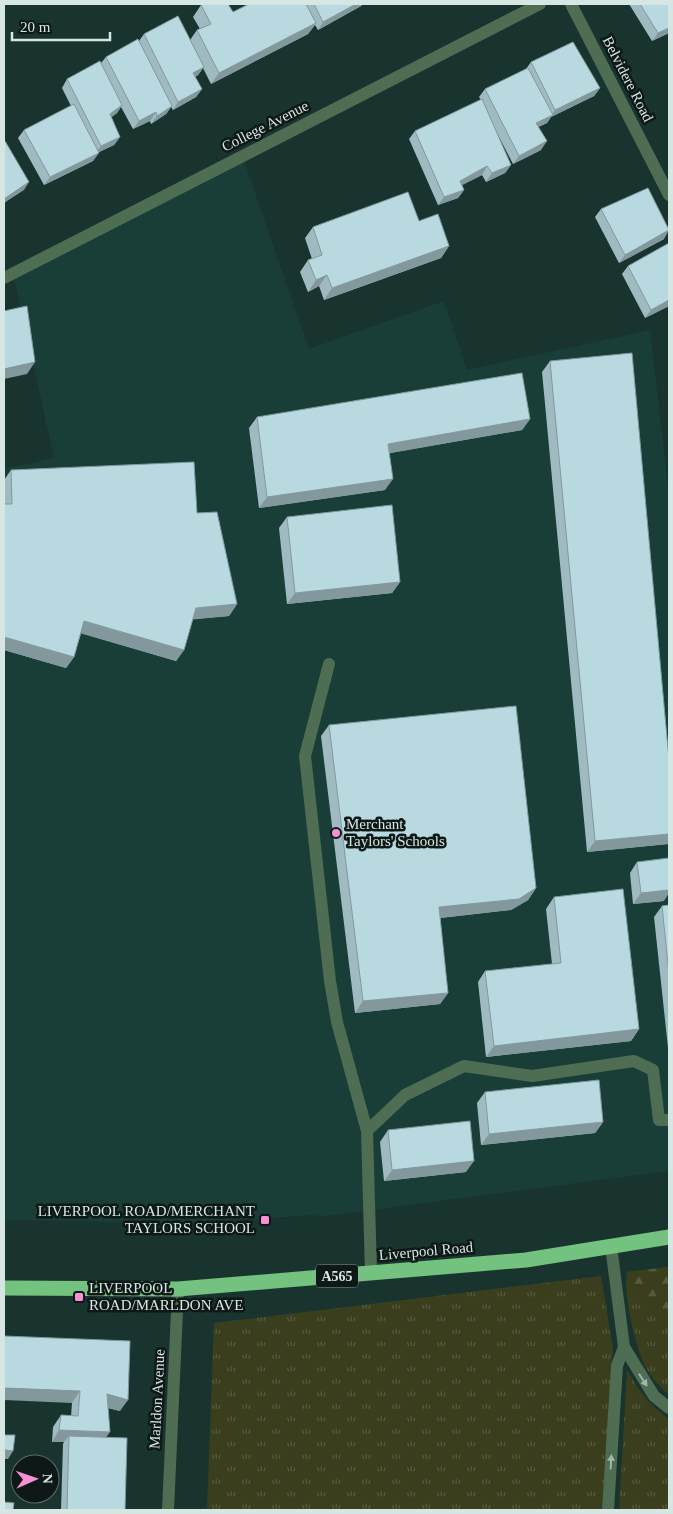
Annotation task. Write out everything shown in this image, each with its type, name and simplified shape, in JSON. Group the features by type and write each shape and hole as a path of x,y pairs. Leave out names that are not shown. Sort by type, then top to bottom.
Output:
{"highway":[{"name":"Liverpool Road","path":"4,1288 178,1290 526,1260 669,1237"}],"street":[{"name":"College Avenue","path":"4,278 540,4"},
{"name":"Belvidere Road","path":"571,4 669,195"},
{"path":"330,664 305,756 330,981 337,1022 367,1131 371,1273"},
{"path":"367,1131 405,1095 464,1066 532,1076 634,1061 653,1070 659,1120 669,1120"},
{"path":"611,1246 624,1347 654,1396 669,1408"},
{"name":"Marldon Avenue","path":"168,1510 178,1290"},
{"path":"608,1510 617,1366 624,1347"}],"shaded area":[{"name":"Merchant Taylors' Schools","path":"242,155 309,349 444,301 467,370 650,330 669,496 669,1171 317,1217 316,1215 182,1223 4,1220 4,469 54,458 12,269"}],"green space":[{"path":"669,1267 669,1395 652,1377 644,1364 631,1319 626,1281 627,1272"},
{"path":"669,1267 669,1309 642,1302 626,1284 627,1272"},
{"path":"601,1276 613,1348 602,1510 207,1510 214,1323"},
{"path":"627,1370 645,1397 669,1419 669,1510 619,1510"}],"building":[{"path":"228,4 233,12 249,4 306,4 316,23 219,73 197,30 211,24 201,5"},
{"path":"314,4 356,4 323,22"},
{"path":"640,4 669,4 669,28 658,33"},
{"path":"178,16 204,67 193,73 202,89 178,102 144,34"},
{"path":"138,39 172,106 157,116 156,112 139,121 106,57"},
{"path":"573,42 600,88 555,110 531,62"},
{"path":"100,61 122,105 110,114 120,137 101,146 67,79"},
{"path":"528,68 553,115 536,123 547,141 519,156 485,89"},
{"path":"482,99 511,165 492,173 487,166 460,181 464,190 444,197 415,131"},
{"path":"74,104 99,153 50,177 24,130"},
{"path":"4,141 29,182 4,199"},
{"path":"648,188 669,230 625,255 601,209"},
{"path":"408,192 419,221 438,214 449,246 332,288 327,275 316,280 308,260 322,255 313,227"},
{"path":"669,243 669,300 651,310 628,266"},
{"path":"27,306 35,362 4,369 4,311"},
{"path":"632,353 669,760 669,834 595,841 550,361"},
{"path":"522,373 530,419 388,444 393,479 267,497 257,417"},
{"path":"194,462 197,513 217,512 237,604 196,608 184,650 84,621 74,657 4,637 4,504 12,504 11,470"},
{"path":"392,505 400,582 295,593 287,517"},
{"path":"516,706 536,888 519,899 439,907 448,993 363,1001 329,725"},
{"path":"669,858 669,890 641,893 637,862"},
{"path":"623,889 639,1029 494,1046 485,971 561,963 554,897"},
{"path":"669,905 669,974 662,906"},
{"path":"599,1080 603,1122 489,1134 485,1092"},
{"path":"470,1121 474,1161 392,1170 388,1130"},
{"path":"4,1336 130,1341 128,1400 107,1394 110,1432 59,1430 61,1415 78,1416 80,1391 4,1388"},
{"path":"4,1435 15,1435 13,1451 5,1450 4,1465"},
{"path":"69,1436 127,1438 125,1510 67,1510"},
{"path":"4,1502 14,1504 13,1510 4,1510"}],"place":[{"name":"Merchant Taylors' Schools","path":"336,833"},
{"name":"LIVERPOOL ROAD/MERCHANT TAYLORS SCHOOL","path":"265,1220"},
{"name":"LIVERPOOL ROAD/MARLDON AVE","path":"79,1297"}]}
